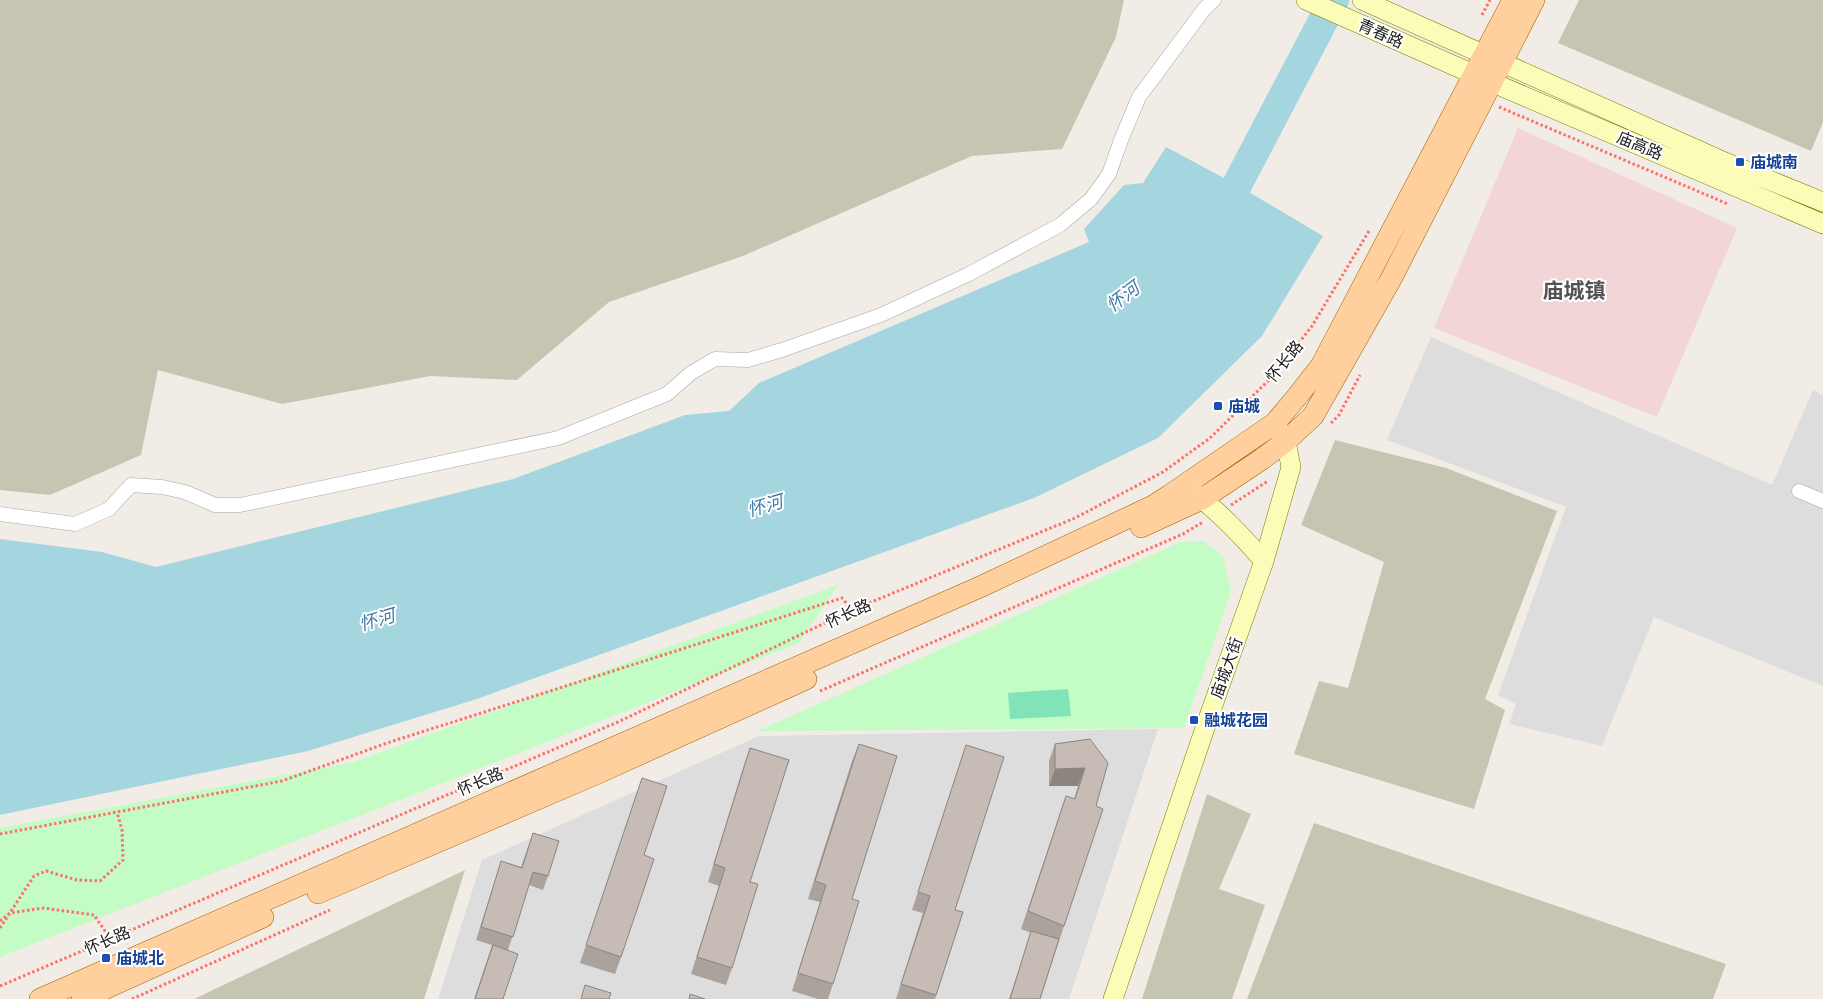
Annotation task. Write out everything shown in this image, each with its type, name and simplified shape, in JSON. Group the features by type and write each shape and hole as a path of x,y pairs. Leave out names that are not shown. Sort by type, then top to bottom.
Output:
{"main road":[{"name":"青春路","path":"1306,0 1474,74"},
{"name":"青春路","path":"1362,0 1466,47"},
{"name":"怀长路","path":"1493,60 1513,0"},
{"name":"怀长路","path":"40,999 980,587 1153,506 1184,486 1275,423 1321,366 1474,74 1493,60 1534,0"},
{"name":"庙高路","path":"1466,47 1720,160 1823,202"},
{"name":"怀长路","path":"82,999 271,913 607,769 1202,499 1262,459 1286,441 1313,416 1391,279 1474,74"},
{"name":"庙高路","path":"1474,74 1823,224"},
{"name":"庙城大街","path":"1113,999 1264,560 1292,467 1286,441 1275,423"},
{"path":"1184,486 1202,499 1242,535 1264,560"}],"street":[{"path":"0,514 75,524 108,509 132,486 162,487 185,492 215,505 240,505 558,438 667,394 691,373 715,359 748,360 881,315 969,274 1060,224 1091,199 1109,174 1139,97 1205,8 1214,0"},
{"path":"1799,492 1823,501"}],"path":[{"path":"1482,16 1490,0"},
{"name":"怀长路","path":"0,986 618,722 852,610 1075,518 1163,472 1210,438 1273,376 1312,326 1374,223"},
{"path":"0,834 282,781 387,743 842,598 852,610"},
{"path":"0,928 34,876 46,872 77,880 100,881 123,860 122,830 117,812"},
{"path":"0,921 10,913 43,908 94,914 110,938"}],"shaded area":[{"path":"0,0 1124,0 1116,37 1062,149 972,156 743,256 609,302 517,380 430,376 282,404 158,370 141,455 50,495 0,490"},
{"path":"1579,0 1823,0 1823,122 1811,151 1558,43"},
{"path":"1518,128 1737,228 1657,417 1434,328"},
{"path":"1431,337 1772,485 1813,390 1823,395 1823,686 1654,617 1602,746 1509,724 1516,704 1498,695 1566,507 1387,440"},
{"path":"1335,440 1446,468 1557,511 1485,699 1505,710 1474,809 1294,754 1319,681 1348,688 1384,562 1301,525"},
{"path":"1158,729 1069,999 438,999 482,860 759,736"},
{"path":"1207,794 1251,814 1219,889 1265,905 1232,999 1142,999"},
{"path":"1314,823 1726,964 1713,999 1247,999"},
{"path":"465,870 424,999 194,999"}],"green space":[{"path":"1204,541 1223,557 1231,592 1184,728 758,731 1181,542"},
{"path":"838,585 799,643 0,957 0,828 354,762"},
{"path":"1068,689 1071,716 1010,719 1008,693"}],"water":[{"path":"1166,147 1237,185 1323,236 1262,336 1158,438 1034,498 477,699 308,751 0,815 0,539 102,552 156,567 513,479 685,415 729,411 759,383 1089,242 1084,229 1124,185 1143,183"}],"building":[{"path":"1090,739 1108,763 1096,806 1103,809 1064,926 1028,911 1066,796 1075,799 1085,768 1055,769 1055,744"},
{"path":"859,744 897,756 852,899 859,901 833,984 798,973 826,885 815,881"},
{"path":"966,745 1004,757 955,910 963,912 936,995 901,984 930,896 918,892"},
{"path":"750,748 789,760 750,882 758,884 732,968 697,957 725,868 714,864"},
{"path":"642,778 667,786 644,855 654,859 621,957 586,945"},
{"path":"533,833 559,841 548,876 533,872 513,937 481,927 501,861 522,868"},
{"path":"1031,931 1059,939 1040,999 1010,999"},
{"path":"493,945 518,954 503,999 475,999"},
{"path":"585,985 611,993 609,999 581,999"},
{"path":"690,994 705,999 689,999"}],"waterway":[{"name":"怀河","path":"1218,221 1334,0"}],"place":[{"name":"庙城南","path":"1740,162"},
{"name":"庙城","path":"1218,406"},
{"name":"融城花园","path":"1194,720"},
{"name":"庙城北","path":"106,958"}],"district":[{"name":"庙城镇","path":"1574,291"}]}
